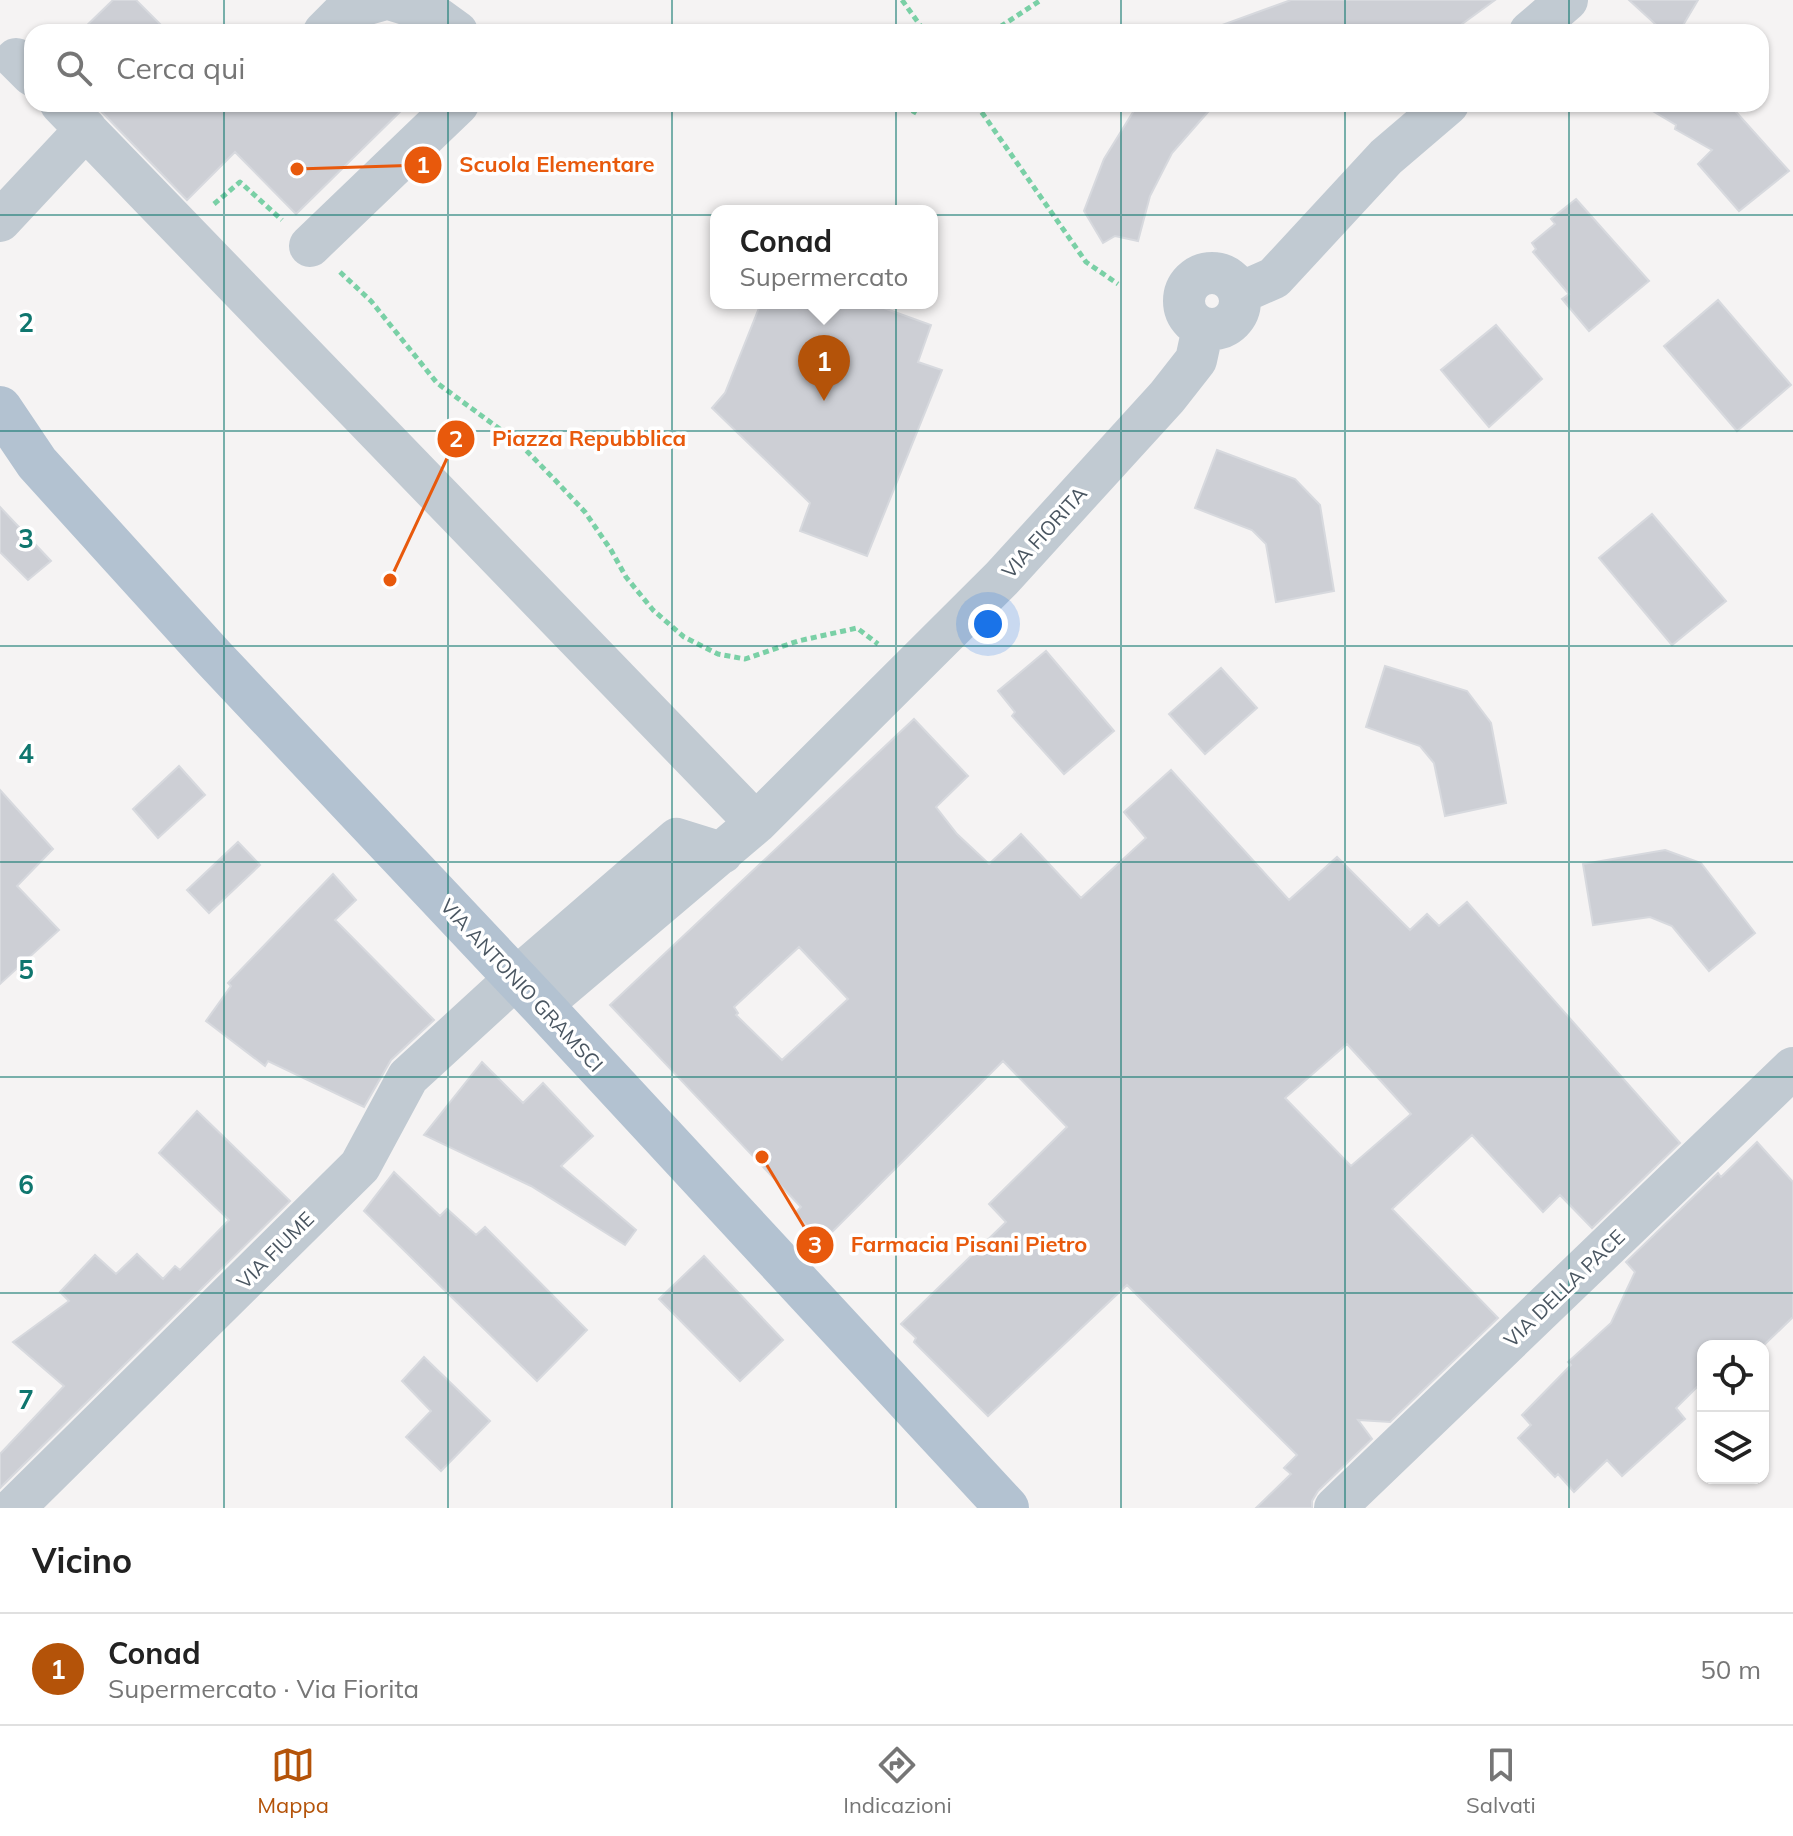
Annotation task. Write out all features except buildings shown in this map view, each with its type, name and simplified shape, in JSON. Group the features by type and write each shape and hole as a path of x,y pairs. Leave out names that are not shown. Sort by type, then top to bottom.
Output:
{"main road":[{"name":"VIA ANTONIO GRAMSCI","path":"0,408 37,463 213,657 528,991 994,1503"},
{"name":"VIA ANTONIO GRAMSCI","path":"0,438 37,463"}],"street":[{"path":"332,24 346,10 382,0"},
{"path":"392,0 428,11 446,24"},
{"path":"1539,24 1567,0"},
{"path":"310,246 450,112"},
{"name":"VIA FIORITA","path":"528,991 722,853 756,823 1002,578 1167,397 1196,360 1203,328 1192,322 1186,313 1185,292 1198,276 1217,273 1234,282 1240,293 1274,278 1386,157 1439,112"},
{"path":"0,221 73,117 756,823"},
{"name":"VIA FIUME","path":"14,1508 360,1166 408,1077 528,991"},
{"name":"VIA DELLA PACE","path":"1335,1508 1793,1068"}],"path":[{"path":"902,0 919,24"},
{"path":"1004,24 1041,0"},
{"path":"982,112 1086,262 1118,284"},
{"path":"189,236 240,182 371,301 437,383 520,444 585,512 626,577 653,610 684,637 718,654 745,659 798,641 857,628 911,669"}],"place":[{"name":"Scuola Elementare","path":"297,169"},
{"name":"Conad","path":"824,401"},
{"name":"Piazza Repubblica","path":"390,580"},
{"name":"Farmacia Pisani Pietro","path":"762,1157"}]}
